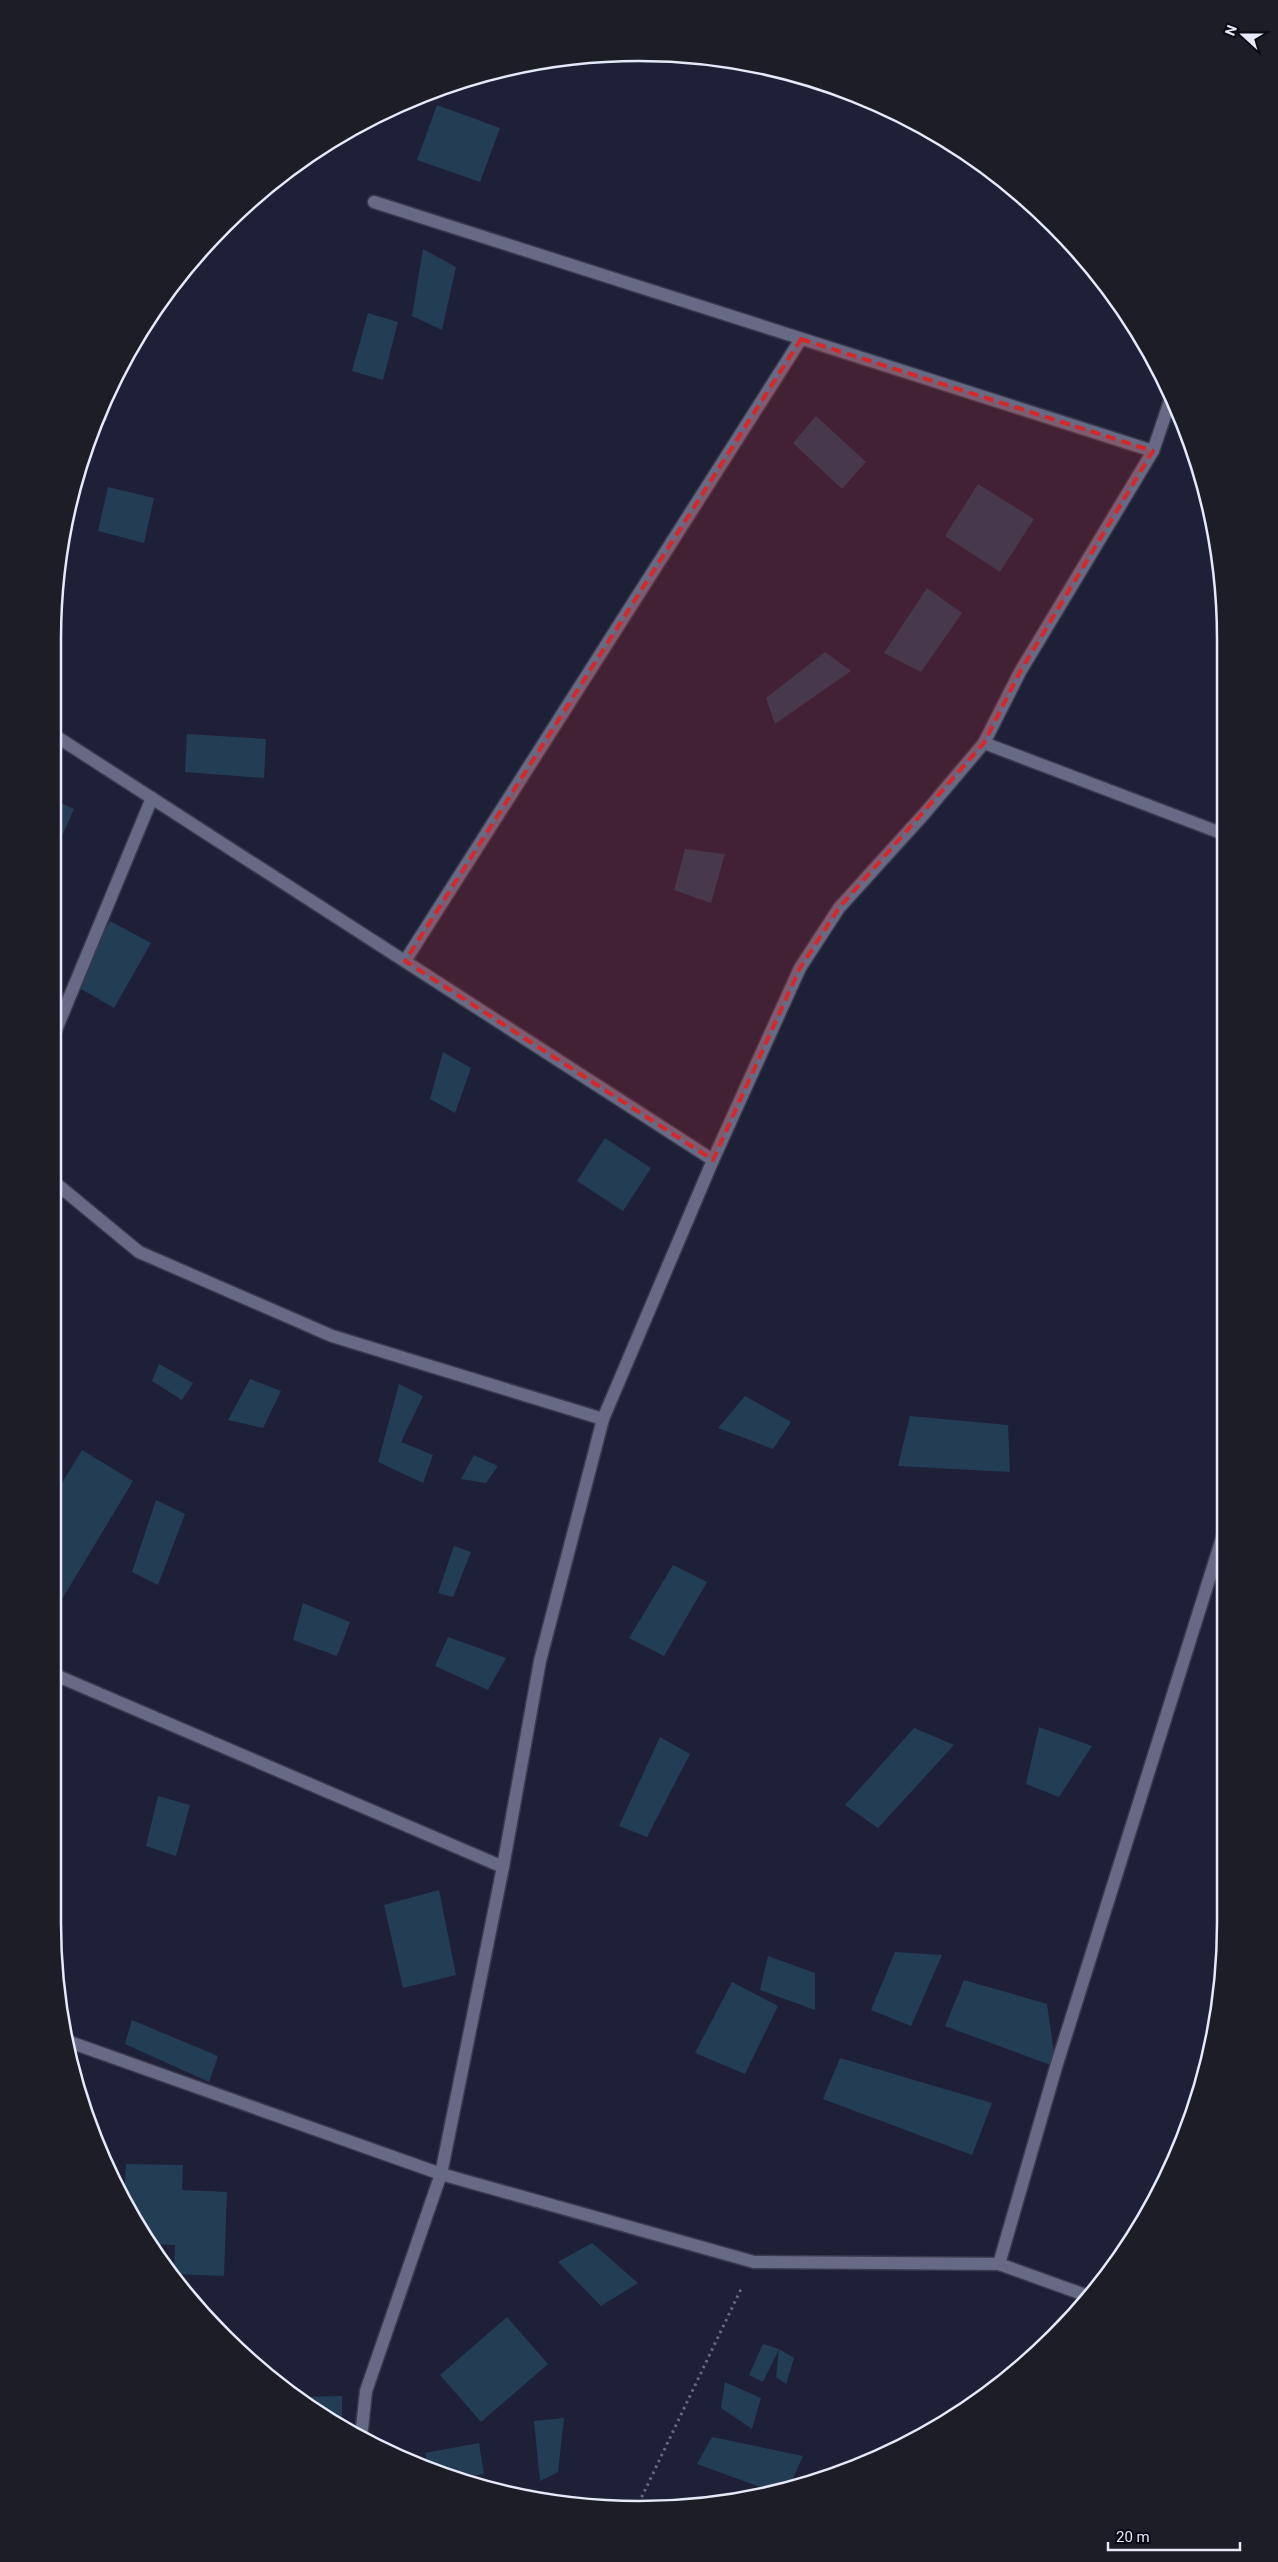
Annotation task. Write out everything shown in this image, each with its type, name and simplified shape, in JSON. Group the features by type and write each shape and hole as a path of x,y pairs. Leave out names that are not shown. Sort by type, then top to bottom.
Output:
{"street":[{"path":"374,202 1153,451"},
{"path":"405,962 801,339"},
{"path":"362,2429 366,2391 441,2174 503,1866 540,1661 603,1419 713,1160 800,968 834,915 984,743 1020,672 1153,451 1168,407"},
{"path":"61,740 713,1160"},
{"path":"984,743 1217,831"},
{"path":"61,1018 152,798"},
{"path":"61,1188 139,1252 332,1336 603,1419"},
{"path":"999,2264 1056,2066 1217,1554"},
{"path":"61,1677 503,1866"},
{"path":"74,2043 441,2174 754,2262 999,2264 1082,2294"}],"path":[{"path":"640,2501 754,2262"}],"highlighted area":[{"path":"801,339 1153,451 1020,672 984,743 839,908 800,968 713,1160 405,961"}],"building":[{"path":"437,105 500,128 480,182 417,160"},
{"path":"423,249 456,267 442,330 412,316"},
{"path":"368,313 398,322 383,380 352,371"},
{"path":"108,411 107,421 104,421"},
{"path":"816,416 866,462 842,489 793,443"},
{"path":"978,484 1034,519 1000,572 945,536"},
{"path":"108,487 154,498 144,543 98,531"},
{"path":"927,588 962,613 921,672 884,653"},
{"path":"825,652 851,671 775,724 766,698"},
{"path":"187,734 266,739 264,778 185,772"},
{"path":"61,803 74,809 61,838"},
{"path":"685,849 725,854 711,903 674,890"},
{"path":"110,921 151,943 114,1008 74,985"},
{"path":"443,1052 471,1068 455,1113 430,1099"},
{"path":"605,1138 651,1168 623,1211 577,1181"},
{"path":"159,1364 193,1383 182,1400 152,1381"},
{"path":"250,1379 281,1391 263,1428 228,1420"},
{"path":"399,1384 423,1396 401,1442 433,1455 423,1483 378,1462"},
{"path":"745,1396 791,1422 773,1449 718,1428"},
{"path":"910,1416 1008,1425 1010,1472 898,1466"},
{"path":"82,1450 133,1481 61,1601 61,1485"},
{"path":"474,1455 498,1466 486,1483 461,1479"},
{"path":"156,1500 185,1514 158,1585 132,1572"},
{"path":"454,1546 471,1552 453,1597 438,1593"},
{"path":"673,1565 707,1582 664,1656 629,1638"},
{"path":"303,1603 350,1622 337,1656 293,1640"},
{"path":"448,1637 506,1658 488,1690 435,1666"},
{"path":"1039,1727 1092,1746 1059,1797 1026,1784"},
{"path":"914,1728 954,1745 878,1828 845,1805"},
{"path":"660,1737 690,1754 647,1837 619,1826"},
{"path":"158,1796 190,1805 176,1856 146,1846"},
{"path":"439,1890 456,1975 403,1988 384,1905"},
{"path":"895,1952 942,1955 911,2026 871,2010"},
{"path":"768,1956 815,1973 815,2010 760,1990"},
{"path":"964,1980 1047,2004 1056,2067 945,2026"},
{"path":"732,1982 778,2006 745,2074 695,2053"},
{"path":"132,2020 218,2056 209,2082 125,2044"},
{"path":"840,2058 992,2103 972,2155 823,2099"},
{"path":"126,2164 183,2165 182,2190 227,2192 224,2276 180,2274 174,2266 175,2245 159,2244 125,2186"},
{"path":"592,2243 638,2283 601,2306 558,2262"},
{"path":"507,2317 548,2364 481,2422 440,2375"},
{"path":"763,2344 779,2349 763,2382 749,2375"},
{"path":"779,2349 794,2358 786,2384 776,2377"},
{"path":"725,2382 761,2398 752,2429 721,2408"},
{"path":"342,2396 342,2418 318,2403 309,2397"},
{"path":"564,2418 558,2472 540,2481 534,2421"},
{"path":"712,2437 803,2456 792,2480 762,2488 697,2464"},
{"path":"479,2443 484,2474 472,2476 453,2470 426,2460 425,2453"}]}
